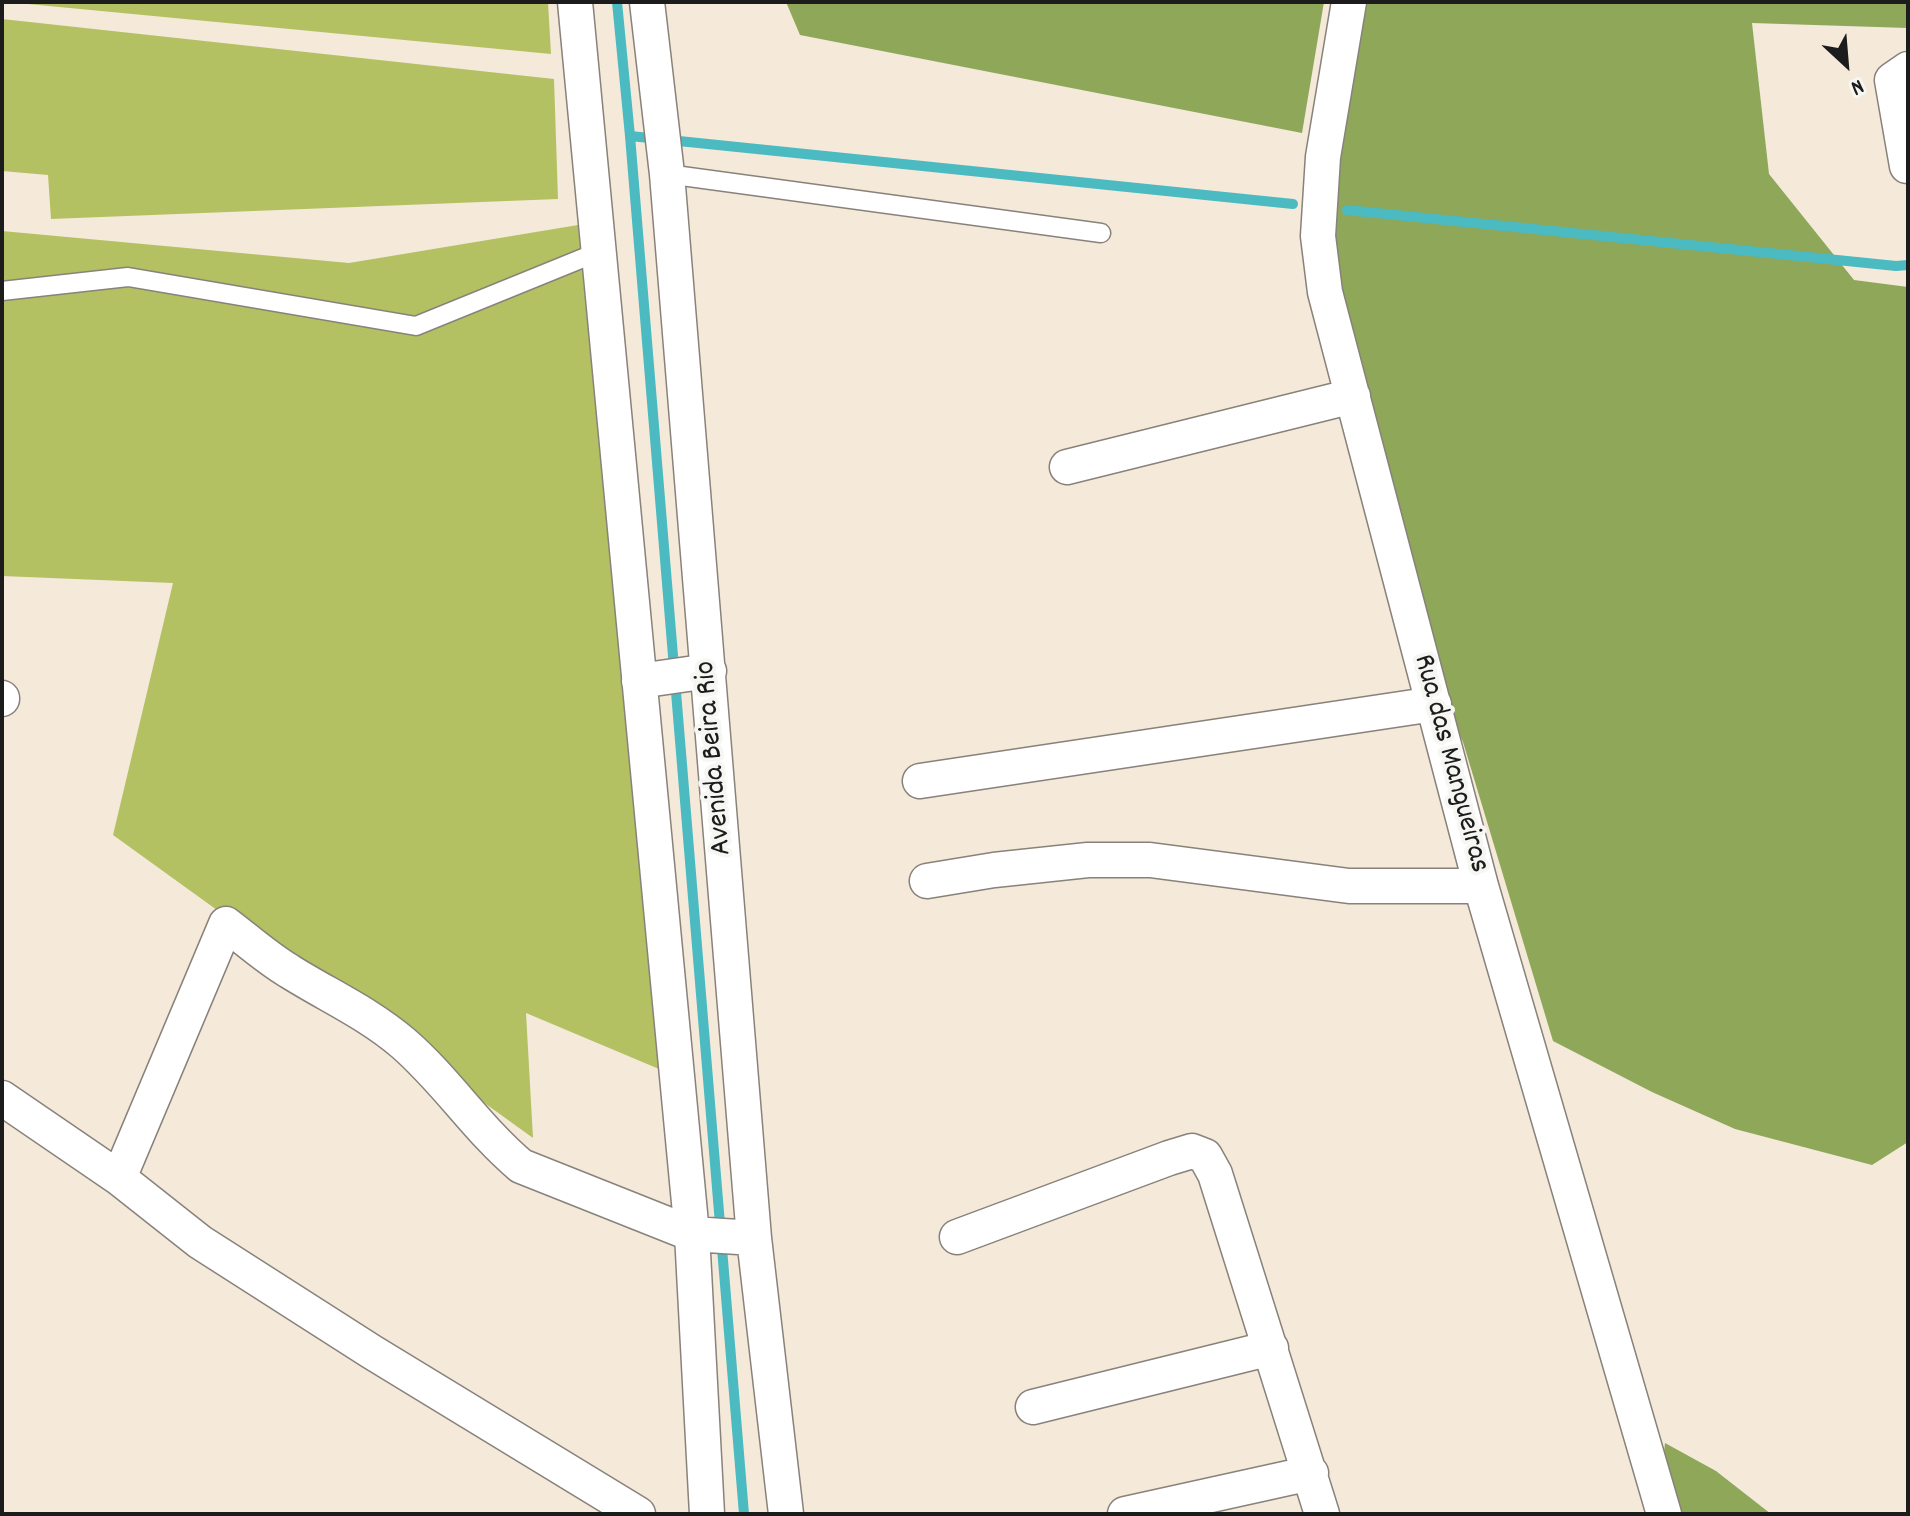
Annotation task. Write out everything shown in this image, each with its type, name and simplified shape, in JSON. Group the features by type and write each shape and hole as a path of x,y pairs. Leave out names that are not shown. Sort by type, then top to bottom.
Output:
{"street":[{"name":"Avenida Beira Rio","path":"575,2 598,252 675,676 722,1236 786,1514"},
{"name":"Avenida Beira Rio","path":"647,2 664,151 675,676 722,1236 707,1514"},
{"name":"Rua das Mangueiras","path":"1349,2 1323,157 1318,236 1325,292 1481,886 1664,1514"},
{"path":"1907,166 1892,80 1908,69"},
{"path":"1067,467 1353,396"},
{"path":"920,781 1434,704"},
{"path":"927,881 1088,860 1150,860 1349,886 1481,886"},
{"path":"119,1178 226,924 287,970 351,1005 401,1041 448,1086 498,1146 521,1166 722,1236"},
{"path":"2,1098 119,1178 160,1213 213,1250 372,1352 638,1514"},
{"path":"957,1237 1192,1151 1205,1156 1215,1174 1322,1514"},
{"path":"1033,1407 1271,1348"},
{"path":"1125,1514 1311,1473"}],"lane":[{"path":"664,151 1101,233"},
{"path":"2,291 128,277 416,326 598,252"}],"green space":[{"path":"7,2 548,2 551,54"},
{"path":"786,2 1324,2 1302,133 800,35"},
{"path":"1366,2 1908,2 1908,28 1752,23 1769,174 1854,280 1908,287 1908,1142 1872,1165 1735,1129 1652,1092 1553,1041 1463,742 1422,653 1333,255 1341,158"},
{"path":"2,19 554,79 558,199 51,219 48,175 2,171"},
{"path":"578,225 659,1069 526,1013 533,1138 113,835 173,583 2,576 2,231 349,263"},
{"path":"1665,1443 1716,1471 1771,1514 1658,1514"}],"waterway":[{"path":"617,2 630,136 1293,204"},
{"path":"630,136 744,1514"},
{"path":"1347,210 1908,265"}]}
